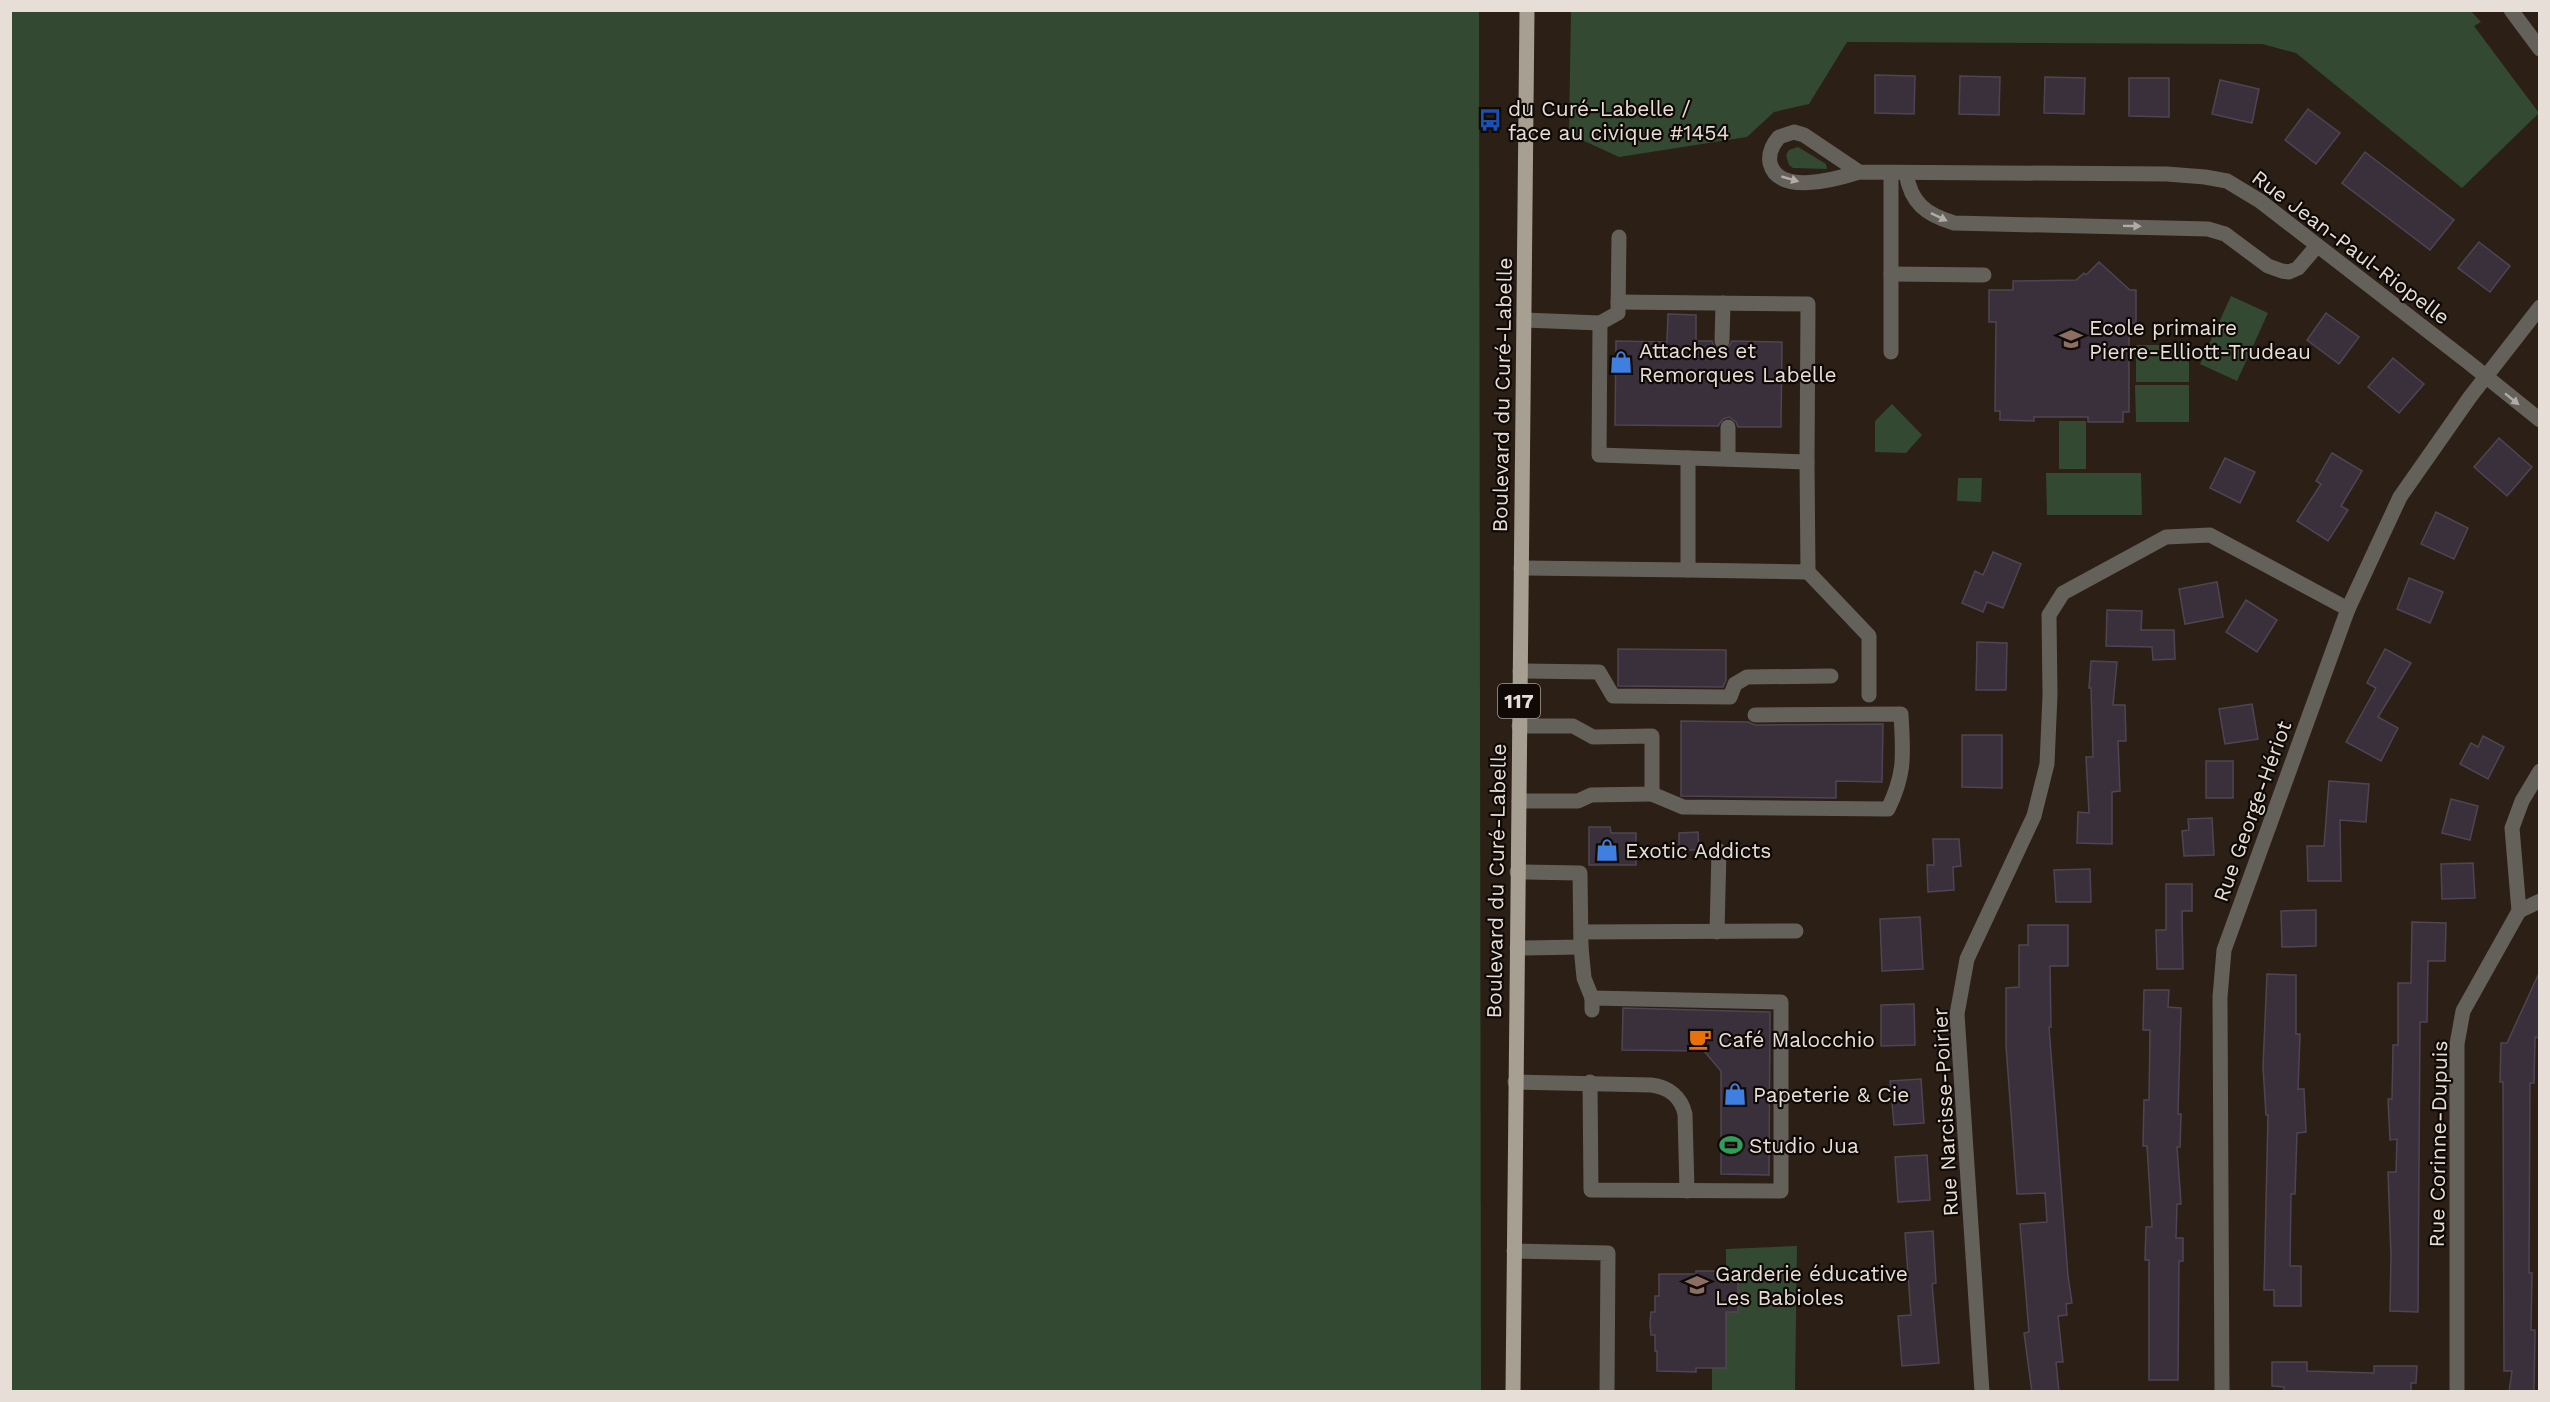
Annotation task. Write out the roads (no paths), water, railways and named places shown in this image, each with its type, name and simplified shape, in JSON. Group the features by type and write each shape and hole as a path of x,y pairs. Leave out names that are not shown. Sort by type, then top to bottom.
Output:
{"main road":[{"name":"Boulevard du Curé-Labelle","path":"1513,1392 1527,10"}],"street":[{"path":"2511,10 2540,49"},
{"name":"Rue Jean-Paul-Riopelle","path":"1858,172 1804,135 1794,132 1779,137 1770,156 1773,170 1789,181 1832,181 1858,172 2167,174 2219,179 2245,191 2540,420"},
{"path":"1899,172 1922,207 1954,223 2208,229 2235,240 2275,270 2289,272 2298,268 2317,246"},
{"path":"1892,352 1891,274 1899,172"},
{"path":"1524,320 1600,323 1618,313 1619,237"},
{"path":"1891,274 1984,275"},
{"path":"1618,302 1808,304 1808,572 1869,636 1869,695"},
{"path":"1722,341 1723,303"},
{"name":"Rue George-Hériot","path":"2222,1392 2220,997 2224,950 2348,609 2400,497 2486,376 2540,307"},
{"path":"1600,323 1599,455 1807,462"},
{"path":"1728,427 1728,459"},
{"path":"1688,458 1688,570"},
{"name":"Rue Narcisse-Poirier","path":"1983,1392 1957,1014 1966,959 2034,816 2047,764 2050,695 2049,615 2063,593 2166,537 2210,535 2348,609"},
{"path":"1521,568 1808,572"},
{"path":"1520,671 1599,672 1613,696 1730,697 1735,684 1747,677 1831,676"},
{"path":"1519,801 1578,801 1591,795 1652,794 1683,807 1888,809 1899,786 1903,765 1900,714 1755,715"},
{"path":"1519,726 1573,726 1593,737 1652,736 1652,794"},
{"path":"2540,771 2532,780 2512,828 2519,911 2540,901"},
{"path":"1718,932 1719,851"},
{"path":"1517,872 1580,873 1584,978 1592,1004 1781,1002 1781,1191 1591,1190 1590,1082"},
{"name":"Rue Corinne-Dupuis","path":"2457,1392 2457,1044 2463,1011 2519,911"},
{"path":"1517,948 1581,940 1718,932 1796,931"},
{"path":"1515,1082 1590,1082 1658,1086 1669,1090 1684,1108 1687,1191"},
{"path":"1514,1251 1608,1253 1607,1392"}],"place":[{"name":"du Curé-Labelle / face au civique #1454","path":"1490,120"},
{"name":"Ecole primaire Pierre-Elliott-Trudeau","path":"2071,339"},
{"name":"Attaches et Remorques Labelle","path":"1621,362"},
{"name":"Exotic Addicts","path":"1607,850"},
{"name":"Café Malocchio","path":"1700,1039"},
{"name":"Papeterie & Cie","path":"1735,1094"},
{"name":"Studio Jua","path":"1731,1145"},
{"name":"Garderie éducative Les Babioles","path":"1697,1285"}]}
